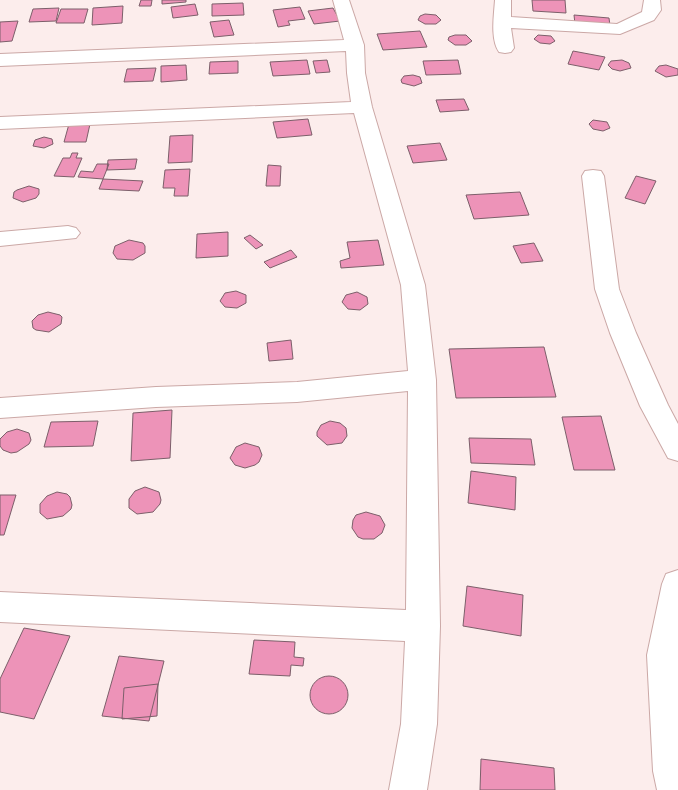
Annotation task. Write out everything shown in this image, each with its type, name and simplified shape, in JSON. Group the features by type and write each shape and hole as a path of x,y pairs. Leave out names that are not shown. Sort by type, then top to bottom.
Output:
{"street":[{"path":"341,0 355,45 356,73 362,107 413,285 422,380 423,626 419,724 408,790"},
{"path":"503,0 502,22 505,48"},
{"path":"502,22 620,29 648,16 652,10 652,0"},
{"path":"0,60 355,45"},
{"path":"0,123 362,107"},
{"path":"593,176 607,289 654,406 678,450"},
{"path":"0,239 68,233"},
{"path":"0,408 156,397 297,392 422,380"},
{"path":"676,790 672,771 671,656 678,584"},
{"path":"0,607 423,626"}],"building":[{"path":"141,0 152,0 151,6 139,6"},
{"path":"162,0 186,0 186,2 162,4"},
{"path":"532,0 565,0 566,13 533,11"},
{"path":"243,3 244,15 212,16 212,4"},
{"path":"195,4 198,15 173,18 171,7"},
{"path":"123,6 122,23 92,25 93,8"},
{"path":"300,7 305,19 288,21 290,25 278,27 273,10"},
{"path":"59,8 56,21 29,22 33,9"},
{"path":"333,8 340,21 314,24 308,11"},
{"path":"61,9 88,9 84,23 56,23"},
{"path":"425,14 436,15 441,20 436,24 425,24 418,20 420,16"},
{"path":"574,15 609,18 610,26 575,24"},
{"path":"229,20 234,35 214,37 210,22"},
{"path":"18,21 12,41 0,42 0,22"},
{"path":"420,31 427,47 383,50 377,34"},
{"path":"466,35 472,41 466,45 455,45 448,40 449,37"},
{"path":"538,35 551,36 555,41 550,44 540,43 534,39"},
{"path":"573,51 605,57 599,70 568,64"},
{"path":"307,60 310,74 273,76 270,62"},
{"path":"327,60 330,72 316,73 313,61"},
{"path":"458,60 461,74 426,75 423,61"},
{"path":"622,60 629,63 631,68 620,71 612,69 608,65 611,61"},
{"path":"238,61 238,73 209,74 210,62"},
{"path":"186,65 187,80 161,82 161,66"},
{"path":"666,65 678,69 678,75 666,77 655,71 659,66"},
{"path":"156,68 153,81 124,82 127,69"},
{"path":"413,75 420,77 422,83 414,86 402,83 401,80 404,76"},
{"path":"464,99 469,110 440,112 436,100"},
{"path":"308,119 312,135 277,138 273,122"},
{"path":"593,120 607,122 610,128 603,131 593,129 589,124"},
{"path":"69,124 90,124 86,142 64,142"},
{"path":"193,135 192,162 168,163 170,136"},
{"path":"44,137 52,139 53,144 44,148 33,146 35,140"},
{"path":"440,143 447,160 413,163 407,146"},
{"path":"72,153 78,153 76,158 82,158 74,177 54,176 63,158 70,158"},
{"path":"137,159 135,169 107,170 108,160"},
{"path":"97,164 109,164 103,179 78,177 81,171 93,172"},
{"path":"268,165 281,166 280,186 266,186"},
{"path":"190,169 188,196 174,196 175,188 163,188 165,170"},
{"path":"636,176 656,181 645,204 625,198"},
{"path":"103,179 143,181 139,191 99,189"},
{"path":"29,186 39,189 39,194 36,198 23,202 13,198 14,192"},
{"path":"520,192 529,215 474,219 466,195"},
{"path":"228,232 228,256 196,258 197,234"},
{"path":"250,235 263,245 256,249 244,238"},
{"path":"129,240 143,243 145,253 133,260 117,259 113,253 115,246"},
{"path":"378,240 384,265 341,268 340,261 350,258 347,242"},
{"path":"534,243 543,261 521,263 513,246"},
{"path":"291,250 297,257 270,268 264,262"},
{"path":"236,291 246,295 246,303 237,308 225,307 220,301 225,293"},
{"path":"357,292 367,297 368,304 360,310 348,309 342,302 346,295"},
{"path":"48,312 60,315 62,317 61,324 49,332 33,328 32,321 38,315"},
{"path":"291,340 293,359 269,361 267,343"},
{"path":"544,347 556,397 456,398 449,349"},
{"path":"172,410 170,458 131,461 133,413"},
{"path":"601,416 615,470 574,470 562,417"},
{"path":"98,421 93,446 44,447 51,422"},
{"path":"330,421 340,423 346,428 347,436 342,443 327,445 317,436 321,425"},
{"path":"17,429 29,433 31,440 29,444 17,452 11,453 3,450 0,446 0,439 7,432"},
{"path":"469,438 531,439 535,465 471,463"},
{"path":"245,443 259,447 262,455 259,462 245,468 235,465 230,458 236,447"},
{"path":"471,471 516,477 515,510 468,503"},
{"path":"145,487 159,492 160,504 153,512 137,514 129,508 129,499 135,491"},
{"path":"57,492 67,494 70,497 71,509 63,516 47,519 40,513 40,504 47,496"},
{"path":"0,495 16,495 4,535 0,535"},
{"path":"366,512 380,516 385,525 382,533 374,539 358,537 352,528 356,515"},
{"path":"467,586 523,595 521,636 463,626"},
{"path":"24,628 70,636 34,719 0,712 0,679"},
{"path":"254,640 295,642 294,657 304,658 303,666 291,665 290,676 249,674"},
{"path":"119,656 164,661 149,721 102,716"},
{"path":"329,676 342,682 348,695 342,708 329,714 316,708 310,695 316,682"},
{"path":"158,684 157,716 122,719 124,688"},
{"path":"481,759 554,768 555,790 480,790"}]}
